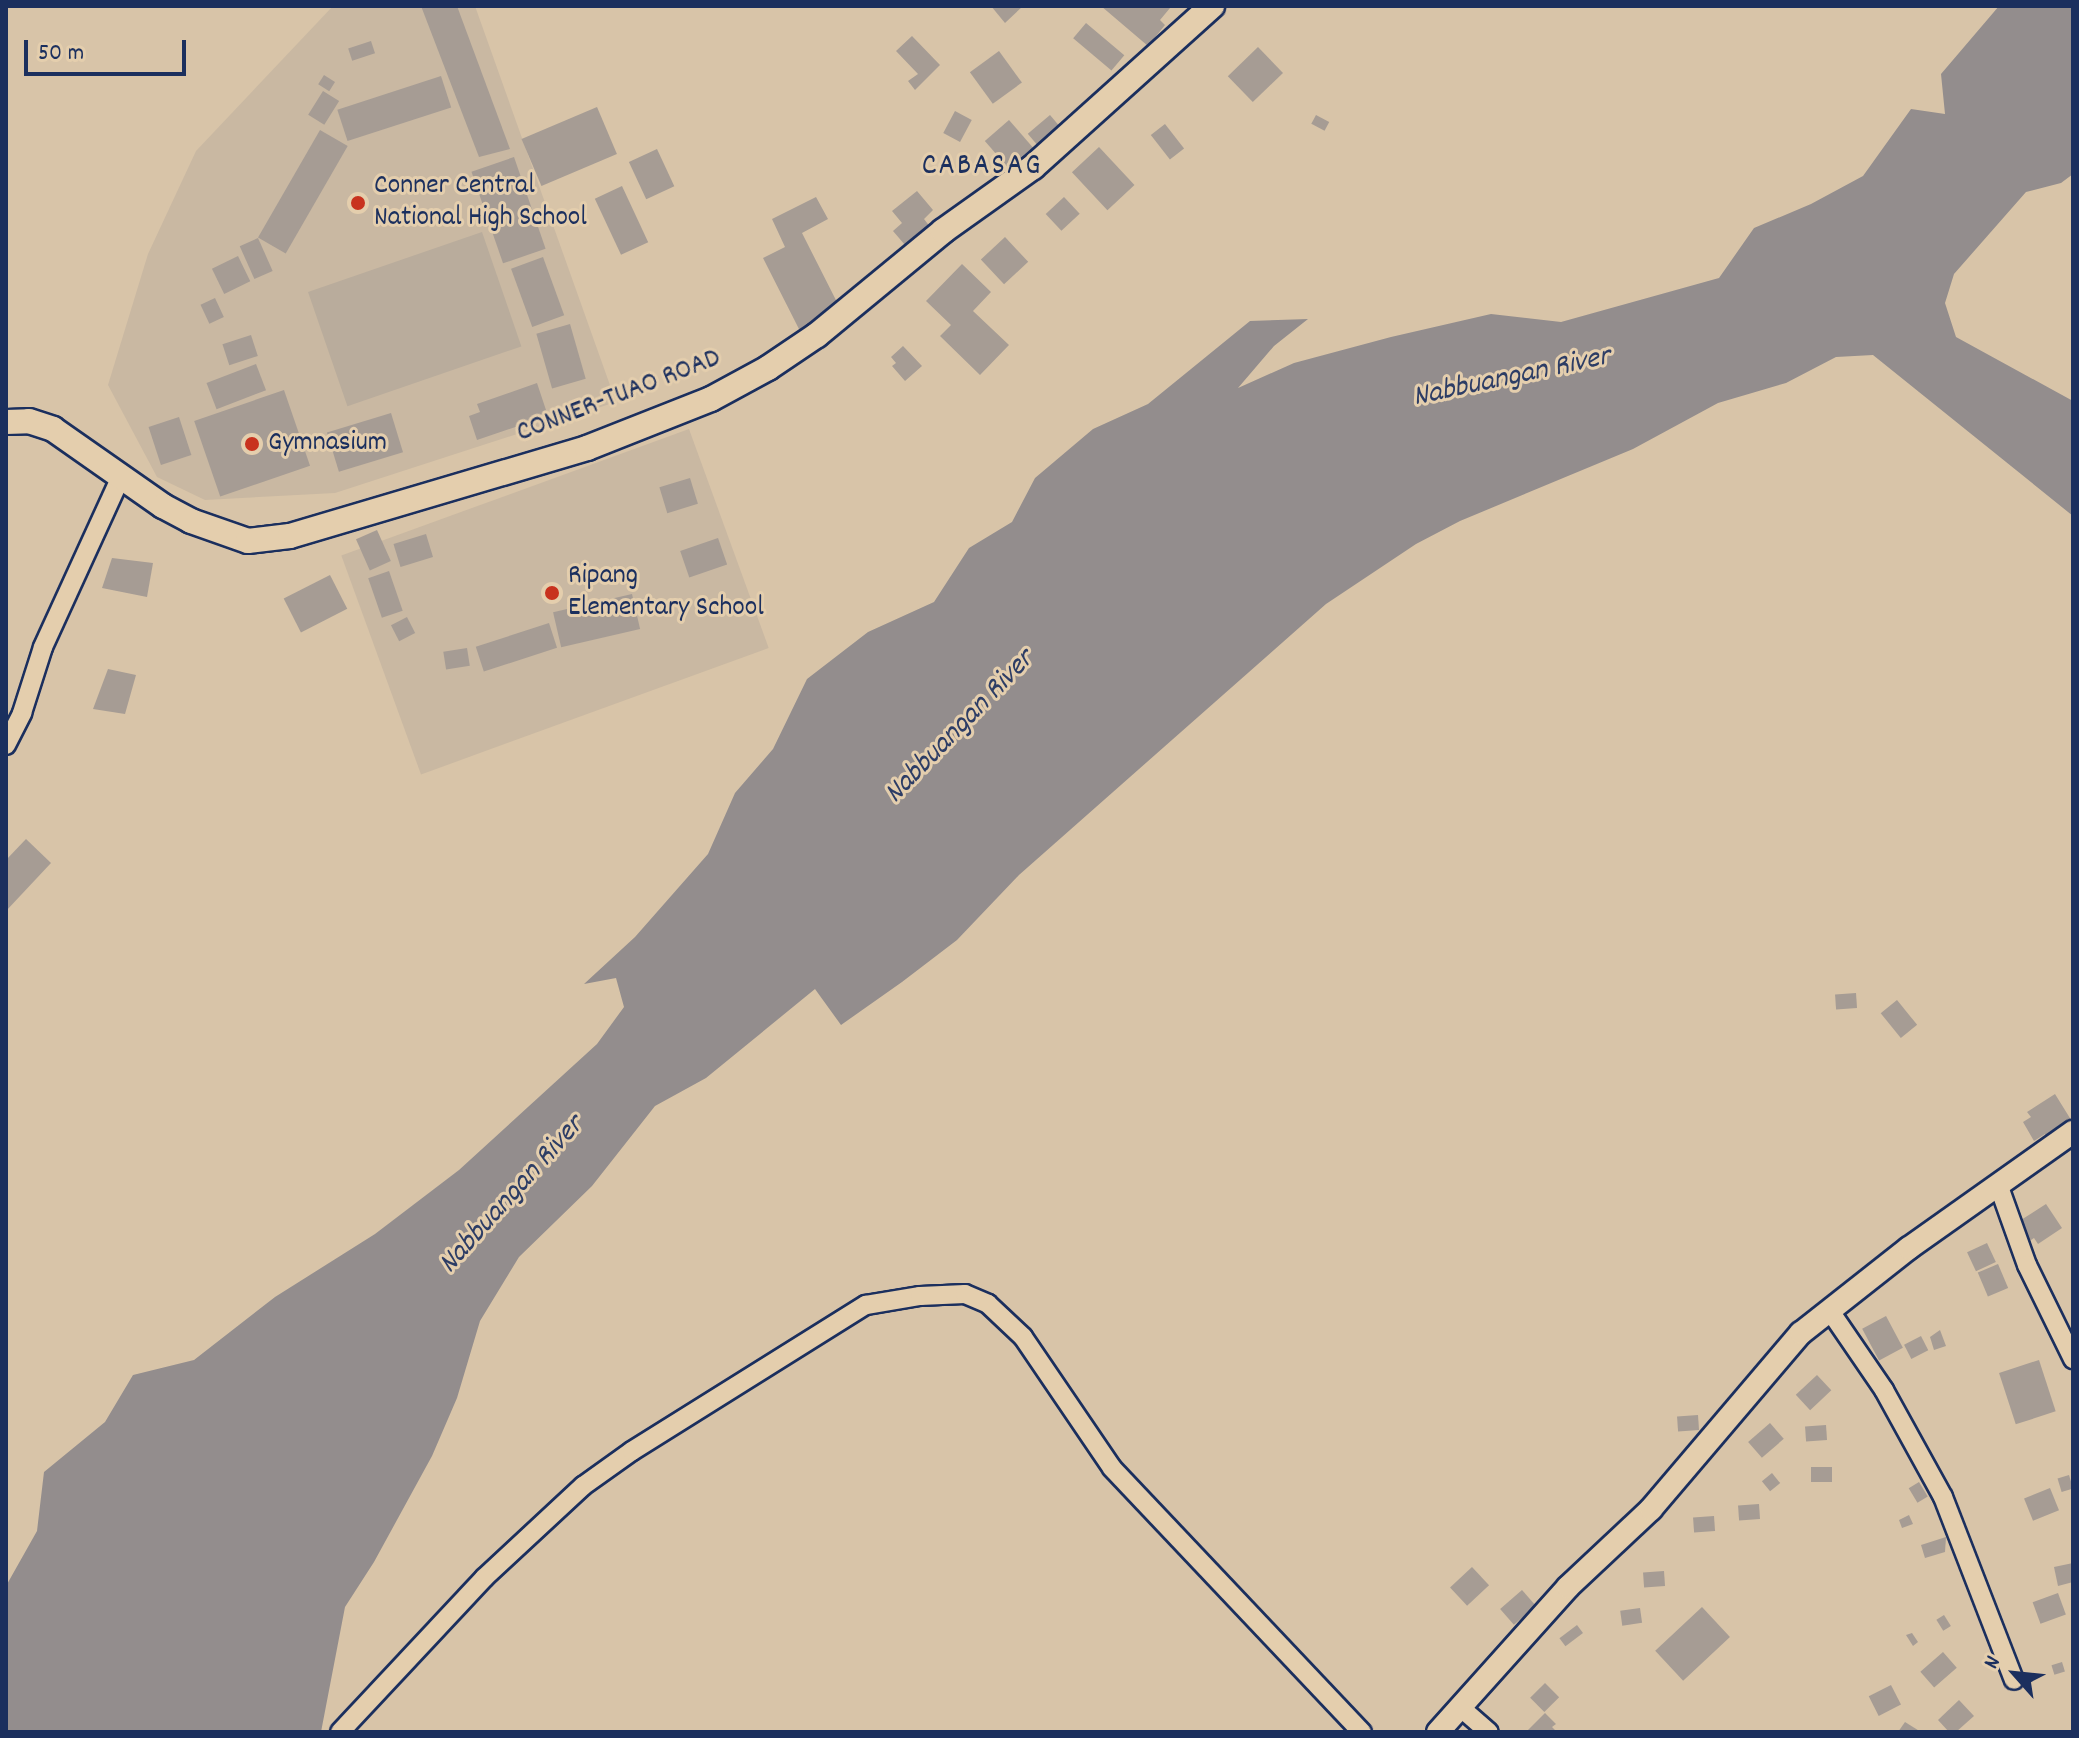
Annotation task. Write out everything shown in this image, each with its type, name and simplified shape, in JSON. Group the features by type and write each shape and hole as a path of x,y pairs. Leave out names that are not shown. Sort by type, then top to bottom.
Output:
{"main road":[{"name":"CONNER-TUAO ROAD","path":"6,422 29,421 53,429 191,521 248,541 290,536 587,448 711,399 768,368 817,335 943,231 1033,167 1212,6"}],"street":[{"path":"6,745 22,713 43,647 121,477"},
{"path":"1438,1732 1568,1587 1651,1509 1672,1482 1729,1423 1776,1360 1830,1311 1998,1184 2073,1132"},
{"path":"1998,1184 2027,1265 2073,1359"},
{"path":"340,1732 484,1578 583,1486 620,1460 866,1305 920,1296 965,1294 988,1304 1023,1337 1112,1468 1362,1732"},
{"path":"1830,1311 1884,1390 1943,1497 2014,1680"},
{"path":"1460,1707 1489,1732"}],"shaded area":[{"name":"Conner Central National High School","path":"333,6 475,6 616,402 335,493 205,500 157,477 108,385 148,254 196,151"},
{"path":"482,232 521,346 347,406 308,292"},
{"name":"Ripang Elementary School","path":"689,429 769,648 421,774 341,556"}],"water":[{"name":"Nabbuangan River","path":"1999,6 2073,6 2073,174 2061,183 2026,192 1954,274 1945,303 1956,337 2073,401 2073,516 1873,355 1836,357 1786,383 1718,403 1633,449 1460,521 1416,544 1326,604 1019,875 957,940 902,982 841,1025 815,989 706,1078 655,1106 592,1186 519,1257 480,1321 457,1398 432,1456 374,1562 345,1607 321,1732 6,1732 6,1586 37,1531 44,1472 105,1422 133,1375 194,1360 275,1297 375,1234 459,1170 597,1044 624,1007 616,978 584,984 635,937 708,854 735,793 773,749 807,679 868,632 934,602 969,548 1012,522 1035,478 1093,429 1148,404 1250,321 1308,319 1274,346 1238,388 1294,363 1491,314 1561,322 1719,278 1754,228 1811,204 1863,176 1911,109 1945,114 1941,74"}],"building":[{"path":"421,6 457,6 510,149 479,157"},
{"path":"991,6 1023,6 1005,23"},
{"path":"1101,6 1170,8 1160,20 1165,25 1148,46"},
{"path":"1086,23 1124,55 1111,70 1073,38"},
{"path":"912,36 940,65 915,90 908,81 918,74 896,51"},
{"path":"371,41 375,53 352,61 348,48"},
{"path":"1258,47 1283,73 1253,102 1228,76"},
{"path":"999,51 1022,83 993,104 970,72"},
{"path":"324,75 335,82 329,91 318,84"},
{"path":"441,76 451,107 348,141 337,110"},
{"path":"323,91 339,101 324,125 308,115"},
{"path":"597,107 617,154 541,186 522,139"},
{"path":"955,111 972,120 960,142 943,133"},
{"path":"1050,115 1065,133 1043,151 1028,134"},
{"path":"1316,115 1329,122 1325,131 1311,124"},
{"path":"1009,120 1036,151 1012,172 985,141"},
{"path":"1165,124 1184,148 1170,160 1151,135"},
{"path":"320,130 348,146 286,253 258,237"},
{"path":"1099,147 1134,185 1107,210 1072,172"},
{"path":"657,149 674,186 646,199 629,162"},
{"path":"514,157 546,249 503,263 471,172"},
{"path":"622,186 648,242 621,255 595,199"},
{"path":"917,191 933,210 924,219 934,232 911,252 893,231 902,223 892,211"},
{"path":"816,197 828,219 802,233 842,312 801,333 763,258 785,247 772,219"},
{"path":"1064,197 1080,214 1061,231 1046,214"},
{"path":"1005,237 1028,262 1004,284 981,260"},
{"path":"258,238 273,271 254,279 240,246"},
{"path":"238,256 250,281 224,294 212,269"},
{"path":"543,257 564,315 532,327 511,269"},
{"path":"962,264 991,292 973,311 1009,345 980,375 940,336 951,325 926,301"},
{"path":"215,298 224,317 209,324 200,305"},
{"path":"570,324 586,379 552,388 536,334"},
{"path":"251,335 258,356 229,365 222,344"},
{"path":"903,346 922,366 905,381 892,366 896,363 891,357"},
{"path":"256,364 266,390 217,409 207,383"},
{"path":"537,383 548,416 477,440 469,416 480,412 477,404"},
{"name":"Gymnasium","path":"284,390 310,466 220,497 194,421"},
{"path":"391,413 403,452 339,472 327,433"},
{"path":"179,417 191,455 161,465 149,427"},
{"path":"690,478 698,504 667,513 659,487"},
{"path":"377,530 391,561 370,570 356,539"},
{"path":"426,534 433,557 401,567 393,544"},
{"path":"718,538 727,564 689,577 680,551"},
{"path":"112,558 153,563 147,597 102,588"},
{"path":"389,571 403,611 382,618 368,578"},
{"path":"330,575 347,609 301,632 284,599"},
{"path":"632,594 640,629 561,647 553,612"},
{"path":"407,617 415,633 399,641 391,625"},
{"path":"549,623 557,648 484,672 476,647"},
{"path":"467,648 470,666 446,670 443,652"},
{"path":"108,669 136,675 125,714 93,709"},
{"path":"26,839 51,863 6,911 6,860"},
{"path":"1856,993 1857,1008 1836,1009 1835,994"},
{"path":"1897,1000 1917,1025 1901,1038 1881,1013"},
{"path":"2055,1094 2073,1123 2051,1145 2045,1134 2034,1141 2023,1122 2031,1117 2027,1112"},
{"path":"2046,1204 2062,1228 2038,1244 2034,1238 2025,1244 2017,1234 2026,1228 2021,1220"},
{"path":"1987,1243 1996,1262 1976,1271 1967,1252"},
{"path":"1998,1264 2008,1288 1988,1297 1978,1273"},
{"path":"1886,1316 1903,1348 1879,1360 1862,1329"},
{"path":"1940,1330 1946,1346 1934,1350 1930,1337"},
{"path":"1921,1336 1928,1350 1911,1359 1904,1345"},
{"path":"2039,1360 2056,1411 2016,1424 1999,1373"},
{"path":"1817,1375 1831,1390 1810,1410 1796,1395"},
{"path":"1698,1415 1699,1430 1678,1431 1677,1416"},
{"path":"1770,1423 1784,1439 1762,1458 1748,1442"},
{"path":"1826,1425 1827,1440 1806,1441 1805,1426"},
{"path":"1811,1467 1832,1467 1832,1482 1811,1482"},
{"path":"1772,1473 1780,1483 1770,1491 1762,1481"},
{"path":"2069,1475 2073,1488 2062,1492 2058,1479"},
{"path":"1919,1482 1928,1497 1917,1503 1909,1488"},
{"path":"2050,1488 2059,1510 2033,1521 2024,1498"},
{"path":"1759,1504 1760,1519 1739,1520 1738,1505"},
{"path":"1909,1515 1913,1524 1902,1528 1899,1520"},
{"path":"1714,1516 1715,1531 1694,1532 1693,1517"},
{"path":"1946,1537 1945,1552 1925,1558 1921,1545"},
{"path":"2073,1563 2073,1582 2058,1586 2054,1567"},
{"path":"1472,1567 1489,1585 1467,1606 1450,1587"},
{"path":"1664,1571 1665,1586 1644,1587 1643,1572"},
{"path":"1522,1590 1536,1606 1514,1625 1500,1609"},
{"path":"2058,1593 2066,1615 2040,1624 2033,1602"},
{"path":"1702,1607 1730,1637 1683,1681 1655,1651"},
{"path":"1640,1608 1642,1623 1622,1626 1620,1611"},
{"path":"1944,1615 1951,1626 1943,1631 1936,1620"},
{"path":"1577,1625 1583,1633 1565,1646 1559,1638"},
{"path":"1912,1633 1918,1642 1913,1646 1906,1635"},
{"path":"1943,1652 1957,1668 1934,1688 1920,1672"},
{"path":"2062,1662 2065,1672 2054,1675 2051,1665"},
{"path":"1545,1683 1559,1697 1544,1712 1530,1698"},
{"path":"1891,1685 1901,1705 1879,1716 1869,1696"},
{"path":"1959,1700 1974,1716 1956,1732 1949,1732 1938,1720"},
{"path":"1545,1713 1556,1724 1552,1727 1557,1732 1526,1732"},
{"path":"1905,1722 1921,1732 1898,1732"}],"place":[{"name":"Conner Central National High School","path":"358,203"},
{"name":"Gymnasium","path":"252,444"},
{"name":"Ripang Elementary School","path":"552,593"}],"district":[{"name":"CABASAG","path":"982,168"}]}
